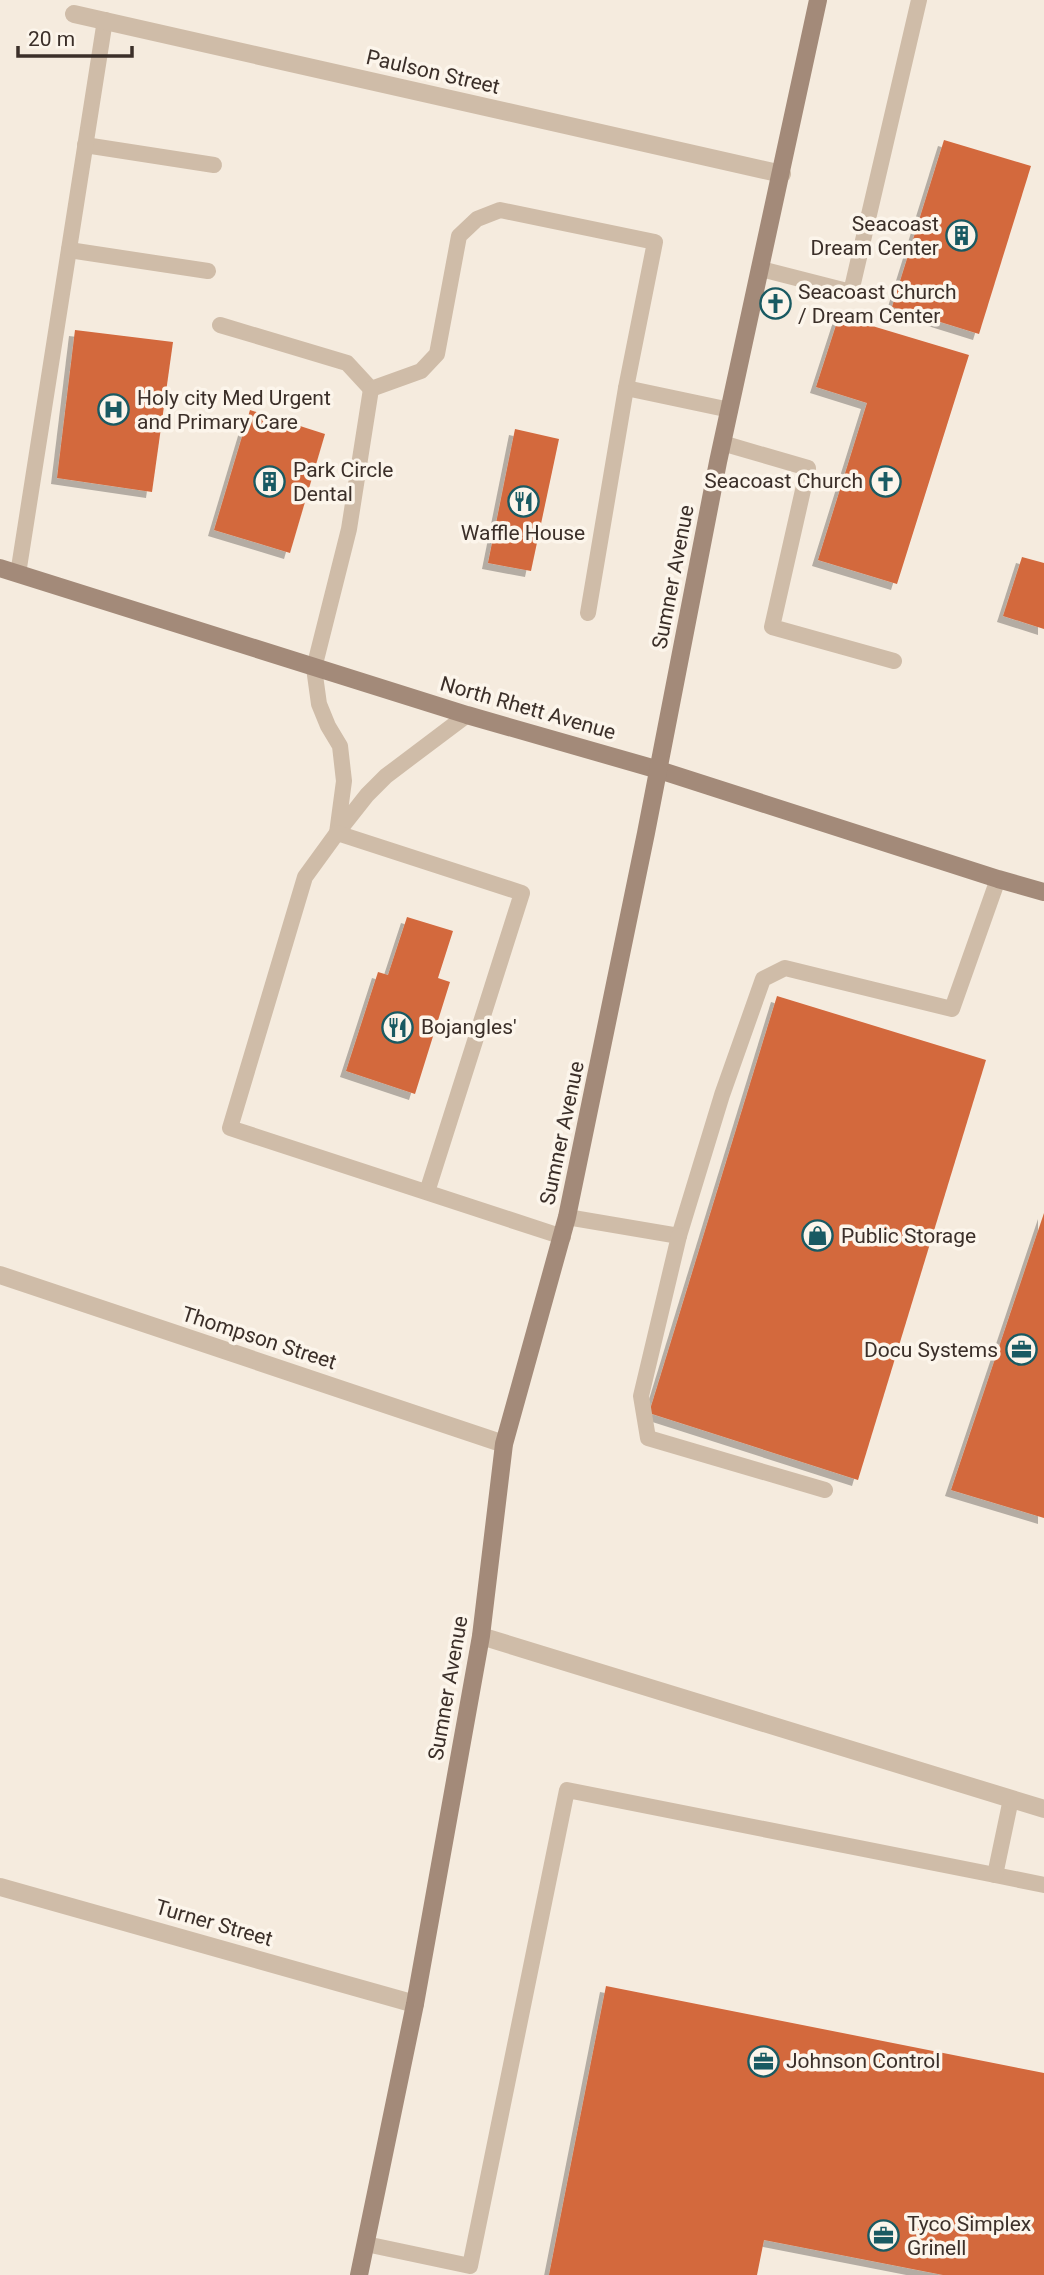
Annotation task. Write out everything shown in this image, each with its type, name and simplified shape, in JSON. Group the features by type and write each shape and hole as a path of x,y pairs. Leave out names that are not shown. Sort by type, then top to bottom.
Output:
{"street":[{"name":"Sumner Avenue","path":"359,2275 415,2004 481,1636 504,1444 568,1217 722,443 818,0"},
{"name":"Paulson Street","path":"74,14 782,174"},
{"name":"North Rhett Avenue","path":"0,568 314,668 659,770 1044,892"},
{"name":"Thompson Street","path":"0,1275 504,1444"},
{"path":"481,1636 1044,1809"},
{"name":"Turner Street","path":"0,1886 415,2004"}],"lane":[{"path":"761,270 851,292 919,0"},
{"path":"18,574 105,20"},
{"path":"85,145 214,165"},
{"path":"372,389 421,371 437,355 459,236 477,219 500,210 655,242 626,388 588,612"},
{"path":"69,250 208,271"},
{"path":"220,325 347,363 372,389"},
{"path":"626,388 730,410"},
{"path":"337,833 344,781 340,746 319,704 314,668 349,529 372,389"},
{"path":"722,443 808,468 772,627 894,661"},
{"path":"467,715 386,776 367,795 305,877 230,1128 563,1237"},
{"path":"337,833 522,893 428,1192"},
{"path":"825,1490 648,1438 641,1396 679,1236 722,1095 763,979 785,968 952,1009 998,879"},
{"path":"568,1217 679,1236"},
{"path":"366,2244 469,2270 567,1790 1044,1885"},
{"path":"995,1875 1011,1799"}],"building":[{"name":"Seacoast Dream Center","path":"944,140 1031,166 979,334 892,307"},
{"name":"Seacoast Church","path":"839,316 969,355 897,584 818,560 867,403 816,387"},
{"name":"Holy city Med Urgent and Primary Care","path":"75,330 173,342 152,492 57,478"},
{"name":"Park Circle Dental","path":"250,410 325,434 290,553 214,530"},
{"name":"Waffle House","path":"515,429 559,439 531,571 488,563"},
{"path":"1022,557 1044,563 1044,629 1003,616"},
{"name":"Bojangles'","path":"407,917 453,931 438,978 450,982 415,1094 346,1071 378,972 388,975"},
{"name":"Public Storage","path":"777,996 986,1060 858,1480 649,1413"},
{"name":"Docu Systems","path":"1044,1213 1044,1518 951,1490"},
{"path":"606,1986 1044,2073 1044,2275 943,2275 764,2240 757,2275 549,2275"}],"place":[{"name":"Seacoast Dream Center","path":"962,236"},
{"name":"Seacoast Church / Dream Center","path":"775,304"},
{"name":"Holy city Med Urgent and Primary Care","path":"114,410"},
{"name":"Seacoast Church","path":"886,481"},
{"name":"Park Circle Dental","path":"270,482"},
{"name":"Waffle House","path":"523,501"},
{"name":"Bojangles'","path":"398,1027"},
{"name":"Public Storage","path":"818,1236"},
{"name":"Docu Systems","path":"1021,1350"},
{"name":"Johnson Control","path":"763,2061"},
{"name":"Tyco Simplex Grinell","path":"884,2236"}]}
